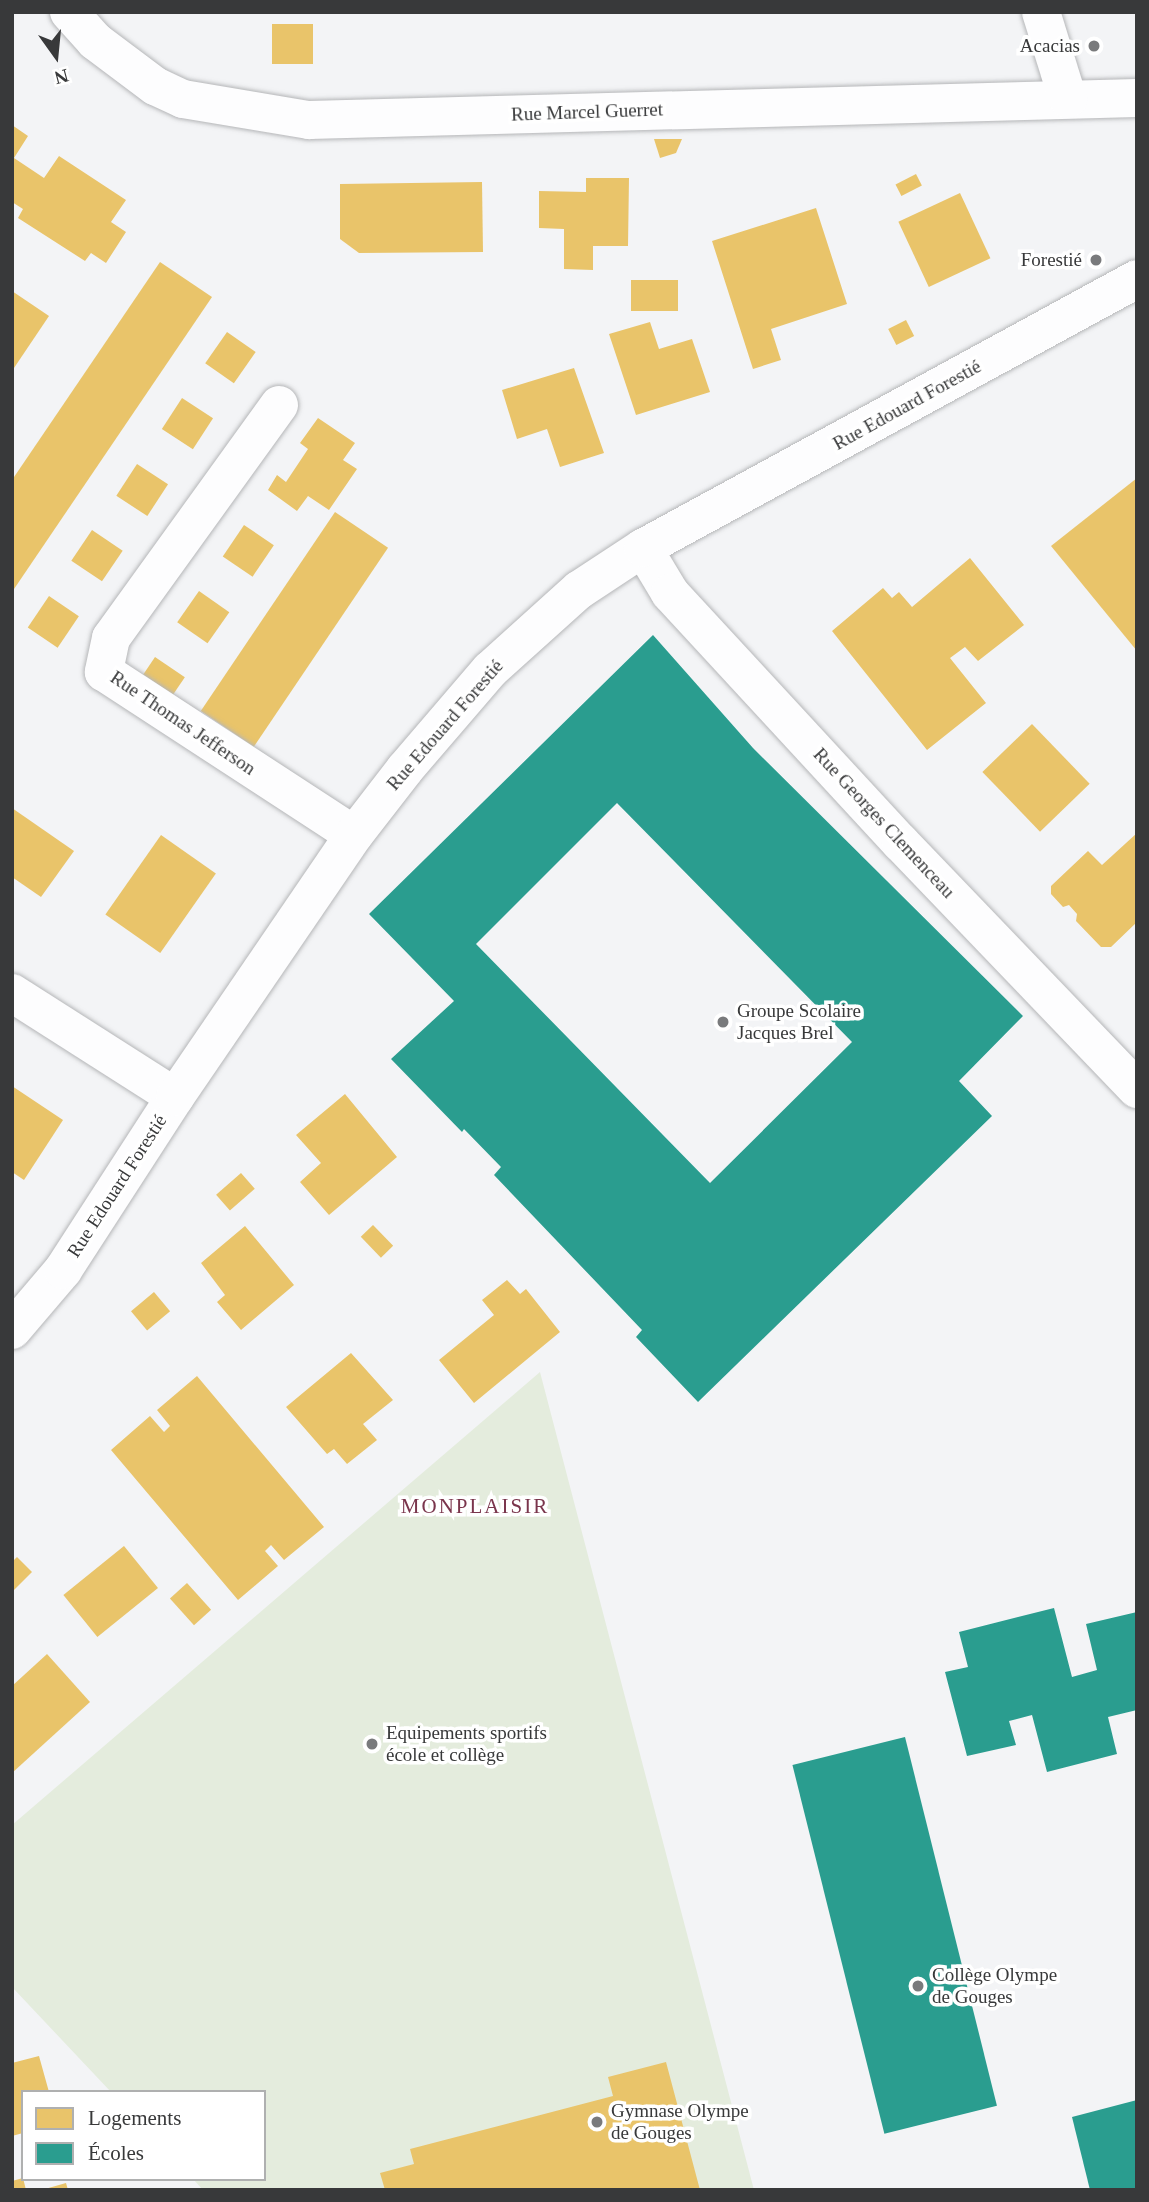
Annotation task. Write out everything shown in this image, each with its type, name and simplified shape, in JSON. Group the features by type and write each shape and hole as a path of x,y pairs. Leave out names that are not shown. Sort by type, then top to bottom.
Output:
{"street":[{"name":"Rue Marcel Guerret","path":"69,12 94,41 164,91 183,99 309,120 1137,98"},
{"path":"1041,12 1068,99"},
{"name":"Rue Edouard Forestié","path":"12,1330 63,1270 175,1097 354,835 405,769 489,670 579,590 643,548 1137,279"},
{"name":"Rue Thomas Jefferson","path":"279,405 111,638 104,672 354,835"},
{"name":"Rue Georges Clemenceau","path":"643,548 670,593 901,843 1137,1089"},
{"path":"12,993 175,1097"}],"green space":[{"name":"Equipements sportifs école et collège","path":"540,1372 754,2190 203,2190 195,2181 266,2181 266,2090 109,2090 12,1987 12,1825"}],"building: Logements":[{"path":"272,24 313,24 313,64 272,64"},
{"path":"12,125 28,136 14,158 44,178 59,156 126,200 111,222 126,232 106,263 91,253 85,261 18,218 23,209 12,202"},
{"path":"654,139 682,139 676,153 660,158"},
{"path":"916,174 922,186 901,196 896,184"},
{"path":"586,178 629,178 628,246 593,246 593,270 564,269 564,229 539,228 539,191 586,192"},
{"path":"482,182 483,252 359,253 340,239 340,184"},
{"path":"960,193 990,258 929,287 898,222"},
{"path":"816,208 847,304 771,329 781,360 753,369 712,241"},
{"path":"160,262 212,297 12,592 12,480"},
{"path":"631,280 678,280 678,311 631,311"},
{"path":"12,291 49,316 14,368 12,366"},
{"path":"906,320 914,336 896,345 888,329"},
{"path":"650,322 659,349 692,339 710,392 636,415 609,334"},
{"path":"227,332 256,352 234,383 205,363"},
{"path":"574,368 604,453 560,467 547,429 517,439 502,390"},
{"path":"182,398 213,418 193,449 162,429"},
{"path":"318,418 355,443 343,460 357,469 329,510 308,496 297,511 268,490 277,475 286,482 308,449 300,443"},
{"path":"137,464 168,484 147,516 116,496"},
{"path":"1137,478 1137,651 1051,546"},
{"path":"335,512 388,548 254,747 201,711"},
{"path":"244,525 274,545 253,577 223,557"},
{"path":"92,530 123,551 102,581 71,561"},
{"path":"970,558 1024,625 978,661 965,647 950,658 986,703 927,750 832,631 883,588 892,598 899,592 912,607"},
{"path":"199,591 229,612 208,643 177,622"},
{"path":"49,596 79,616 58,648 28,628"},
{"path":"155,657 185,677 173,695 143,674"},
{"path":"1032,724 1090,784 1040,832 982,772"},
{"path":"12,808 74,851 41,897 12,877"},
{"path":"1137,833 1137,922 1111,947 1101,947 1076,921 1077,914 1069,905 1063,907 1051,894 1051,886 1088,851 1102,865"},
{"path":"161,835 216,873 160,953 105,914"},
{"path":"12,1086 63,1120 24,1180 12,1172"},
{"path":"345,1094 397,1157 329,1215 300,1182 321,1163 296,1135"},
{"path":"241,1173 255,1189 230,1210 216,1195"},
{"path":"373,1225 393,1246 381,1258 361,1237"},
{"path":"245,1226 294,1285 241,1330 217,1302 225,1295 201,1263"},
{"path":"507,1280 520,1294 526,1289 560,1332 474,1403 439,1360 494,1315 482,1300"},
{"path":"154,1292 170,1311 147,1330 131,1311"},
{"path":"351,1353 393,1400 363,1424 377,1440 347,1464 334,1449 327,1454 286,1407"},
{"path":"197,1376 324,1527 284,1560 271,1545 265,1551 278,1566 238,1600 111,1450 150,1416 164,1432 170,1426 157,1410"},
{"path":"124,1546 158,1588 97,1637 63,1595"},
{"path":"17,1557 32,1572 12,1592 12,1562"},
{"path":"187,1583 211,1610 194,1625 170,1598"},
{"path":"47,1654 90,1702 12,1773 12,1686"},
{"path":"39,2056 48,2090 21,2090 21,2134 12,2136 12,2063"},
{"name":"Gymnase Olympe de Gouges","path":"666,2062 700,2190 385,2190 380,2173 414,2164 410,2149 613,2096 608,2077"},
{"path":"21,2179 26,2190 12,2190 12,2181"},
{"path":"66,2183 68,2190 45,2189"}],"building: Écoles":[{"name":"Groupe Scolaire Jacques Brel","path":"653,635 753,748 1023,1016 959,1081 992,1116 698,1402 636,1337 642,1330 494,1175 501,1167 464,1129 462,1132 391,1059 454,1001 369,914","holes":["617,803 852,1042 710,1183 476,944"]},
{"path":"1054,1608 1072,1677 1097,1670 1086,1624 1137,1612 1137,1710 1108,1717 1117,1754 1047,1772 1032,1715 1009,1721 1016,1745 967,1756 945,1672 968,1667 959,1632"},
{"path":"905,1737 997,2106 884,2134 792,1765"},
{"path":"1137,2100 1137,2190 1090,2190 1072,2117"}],"place":[{"name":"Acacias","path":"1094,46"},
{"name":"Forestié","path":"1096,260"},
{"name":"Groupe Scolaire Jacques Brel","path":"723,1022"},
{"name":"Equipements sportifs école et collège","path":"372,1744"},
{"name":"Collège Olympe de Gouges","path":"918,1986"},
{"name":"Gymnase Olympe de Gouges","path":"597,2122"}],"district":[{"name":"MONPLAISIR","path":"475,1506"}]}
